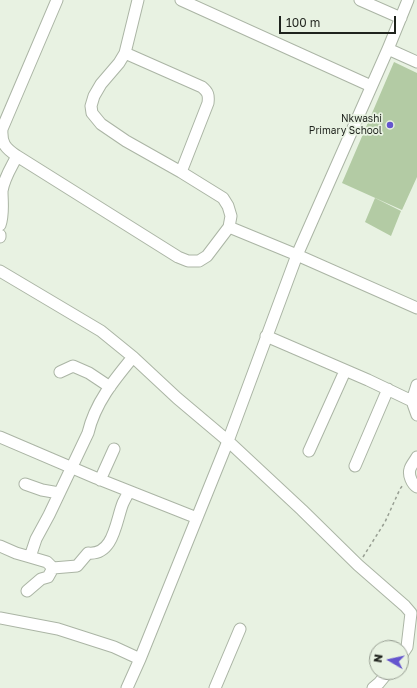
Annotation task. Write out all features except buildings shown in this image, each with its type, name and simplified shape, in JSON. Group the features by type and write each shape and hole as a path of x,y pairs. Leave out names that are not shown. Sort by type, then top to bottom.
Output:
{"street":[{"path":"57,0 1,134 5,146 17,156 178,257 188,261 198,261 207,256 229,227 231,216 228,206 223,198 126,141 101,124 92,114 91,106 94,96 101,84 119,63 125,53 138,0"},
{"path":"181,0 372,86"},
{"path":"360,0 401,18"},
{"path":"127,688 228,441 297,255 372,86 408,0"},
{"path":"388,49 417,62"},
{"path":"125,53 202,87 207,91 209,96 208,103 181,172"},
{"path":"0,225 2,219 2,190 10,168 17,156"},
{"path":"229,227 417,308"},
{"path":"0,271 100,331 133,357 228,441 358,565 405,606 411,613 409,640"},
{"path":"266,336 388,389 412,401"},
{"path":"30,557 36,539 60,493 88,433 96,409 110,387 133,357"},
{"path":"60,372 73,366 110,387"},
{"path":"309,451 345,370"},
{"path":"417,385 412,401 417,415"},
{"path":"355,466 388,389"},
{"path":"0,437 100,480 197,518"},
{"path":"100,480 114,449"},
{"path":"414,482 410,469 417,457"},
{"path":"25,484 42,490 60,493"},
{"path":"0,546 16,553 47,562 53,568 77,566 88,553 95,554 103,549 113,536 123,503 130,492"},
{"path":"27,591 40,579 48,577 53,568"},
{"path":"0,618 58,629 114,647 140,659"},
{"path":"215,688 240,629"},
{"path":"373,688 381,680"}],"path":[{"path":"358,565 385,522 400,488 414,482"}],"green space":[{"path":"394,62 417,73 417,177 402,210 342,183"},
{"path":"375,198 401,211 391,236 365,222"}],"place":[{"name":"Nkwashi Primary School","path":"390,125"}]}
